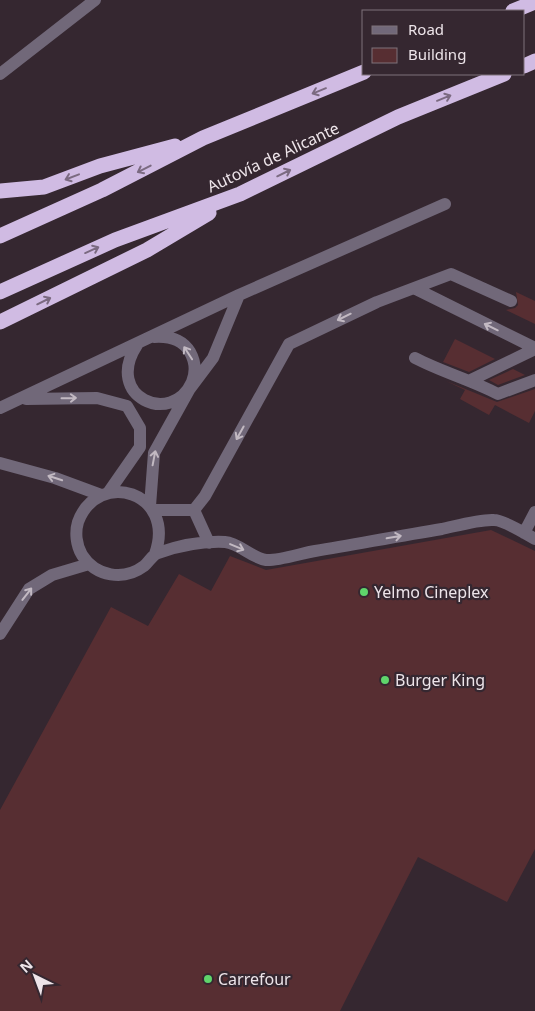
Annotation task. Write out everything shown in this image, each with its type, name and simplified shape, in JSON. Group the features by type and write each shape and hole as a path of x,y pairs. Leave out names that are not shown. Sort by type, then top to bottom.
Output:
{"highway":[{"path":"515,10 535,2"},
{"path":"0,236 102,190 203,138 362,73"},
{"name":"Autovía de Alicante","path":"0,292 115,240 240,194 398,117 502,75"},
{"path":"0,191 44,187 100,166 203,138"},
{"path":"0,322 147,250 240,194"}],"street":[{"path":"0,74 95,0"},
{"path":"0,408 137,345 239,295 444,204"},
{"path":"194,510 205,496 289,344 377,302 451,274 511,300"},
{"path":"414,288 535,349"},
{"path":"137,345 128,358 126,374 132,388 142,399 154,404 167,403 179,399 213,358 239,295"},
{"path":"132,388 127,406 140,428 140,447 104,494 90,503 81,514 77,527 77,541 81,554 89,564 102,573 117,576 132,573 146,565 155,554 160,532 152,508 154,453 194,377 194,363 189,350 179,341 166,336 152,337"},
{"path":"471,380 535,349"},
{"path":"415,358 433,368 471,380 498,394 535,380"},
{"path":"21,399 98,398 127,406 142,399"},
{"path":"0,463 104,494 131,494 152,508 194,510"},
{"path":"194,510 209,543"},
{"path":"155,554 209,543 226,542 266,560 495,520 530,536 535,512"},
{"path":"0,634 29,589 52,575 89,564"}],"building":[{"path":"516,292 535,301 535,324 506,310 515,308 518,305"},
{"path":"455,339 495,359 469,372 443,362"},
{"path":"513,369 525,375 498,385 489,380"},
{"path":"446,381 497,402 535,389 535,411 529,423 495,405 489,415 460,399 465,390"},
{"path":"491,530 535,551 535,849 507,902 418,857 340,1011 0,1011 0,810 111,607 148,626 179,574 211,591 230,556 266,570"}],"place":[{"name":"Yelmo Cineplex","path":"364,592"},
{"name":"Burger King","path":"385,680"},
{"name":"Carrefour","path":"208,979"}]}
